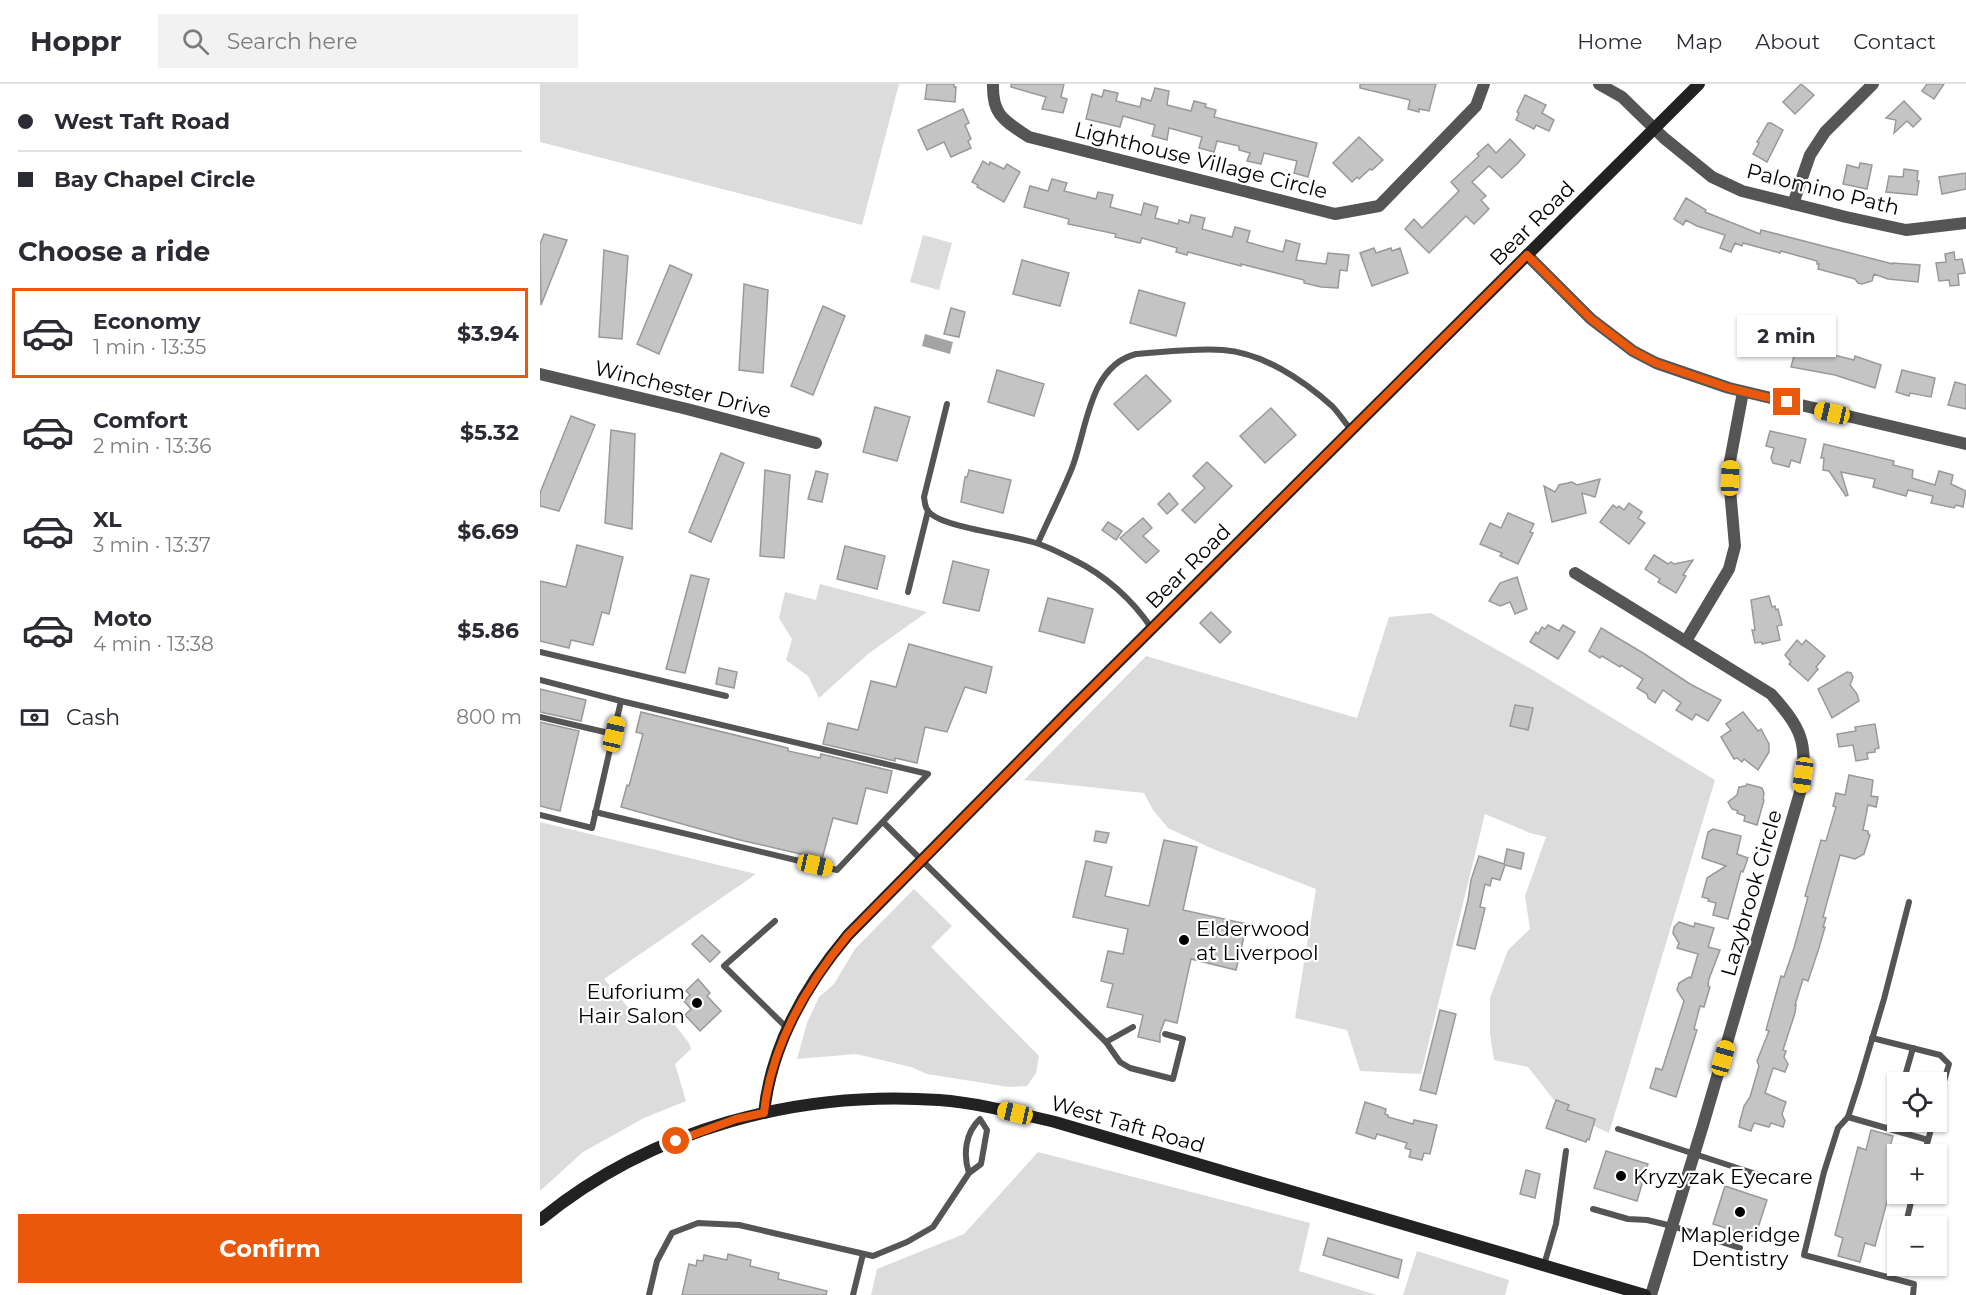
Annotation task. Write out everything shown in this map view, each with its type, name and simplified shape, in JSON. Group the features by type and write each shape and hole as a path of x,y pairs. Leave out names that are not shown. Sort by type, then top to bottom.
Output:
{"street":[{"name":"Lighthouse Village Circle","path":"993,84 993,99 1002,119 1029,137 1335,214 1379,206 1476,106 1485,84"},
{"path":"1599,84 1622,97 1654,129"},
{"name":"Bear Road","path":"764,1113 771,1071 787,1028 805,994 830,956 848,935 1699,84"},
{"path":"1793,204 1810,155 1824,132 1873,84"},
{"name":"Palomino Path","path":"1654,129 1712,177 1742,191 1906,230 1966,224"},
{"path":"1527,255 1591,319 1633,351 1656,363 1743,392 1966,444"},
{"name":"Winchester Drive","path":"540,374 816,443"},
{"path":"1686,641 1729,569 1735,546 1730,461 1743,392"},
{"name":"Lazybrook Circle","path":"1575,573 1771,694 1792,717 1803,741 1805,762 1801,789 1651,1295"},
{"name":"West Taft Road","path":"540,1220 563,1201 612,1171 657,1148 704,1130 764,1113 827,1101 883,1098 940,1101 983,1106 1055,1122 1645,1295"}],"lane":[{"path":"1038,543 1072,467 1096,391 1110,369 1125,356 1212,351 1238,352 1274,365 1306,385 1333,407 1352,431"},
{"path":"908,591 928,511 924,497 947,404"},
{"path":"928,511 946,521 1038,543 1077,561 1116,588 1142,613 1153,629"},
{"path":"540,652 726,696"},
{"path":"540,680 928,774 837,870 595,812"},
{"path":"540,815 592,828 621,701"},
{"path":"540,717 614,734"},
{"path":"883,822 1106,1042 1120,1062 1130,1068 1173,1079 1183,1039 1165,1034"},
{"path":"1910,902 1848,1117 1838,1128 1824,1172 1804,1255 1914,1284 1913,1295"},
{"path":"775,921 724,966 787,1028"},
{"path":"1106,1042 1133,1027"},
{"path":"1872,1038 1940,1055 1949,1064 1947,1072"},
{"path":"1906,1072 1913,1048"},
{"path":"969,1173 965,1160 970,1128 980,1119 983,1106"},
{"path":"1848,1117 1887,1128"},
{"path":"649,1295 657,1261 672,1233 698,1223 739,1226 873,1256 907,1242 933,1227 969,1173 981,1164 987,1130 980,1119"},
{"path":"1618,1129 1762,1176"},
{"path":"1900,1132 1928,1140"},
{"path":"1927,1144 1930,1132"},
{"path":"1544,1266 1556,1224 1566,1151"},
{"path":"1593,1209 1628,1219 1647,1220 1672,1226 1740,1248"},
{"path":"853,1295 863,1254"}],"shaded area":[{"path":"540,84 899,84 862,225 540,142"},
{"path":"923,235 952,243 939,290 910,282"},
{"path":"925,334 953,342 950,354 922,346"},
{"path":"820,584 927,612 868,654 819,698 808,676 786,660 792,639 779,618 785,592 816,600"},
{"path":"1431,613 1533,670 1715,780 1609,1133 1581,1120 1553,1099 1528,1067 1494,1060 1490,1034 1490,998 1508,950 1530,929 1525,896 1546,837 1530,833 1485,814 1421,1074 1360,1071 1347,1030 1295,1018 1316,889 1213,849 1168,828 1153,810 1144,793 1024,780 1146,656 1357,718 1389,617"},
{"path":"540,822 756,874 604,979 643,1025 657,1013 664,1011 689,1043 691,1049 675,1064 686,1101 644,1118 583,1152 540,1191"},
{"path":"914,889 952,926 931,947 1039,1056 1036,1073 1027,1086 1009,1087 927,1074 911,1067 856,1054 797,1059 807,1023 819,997 834,984 855,949"},
{"path":"1038,1152 1310,1223 1299,1271 1377,1295 871,1295 877,1269 964,1234"},
{"path":"1417,1251 1509,1280 1505,1295 1403,1295"}],"building":[{"path":"927,84 954,84 956,87 955,102 925,99"},
{"path":"1011,84 1064,84 1061,97 1067,99 1063,113 1042,109 1046,97 1011,87"},
{"path":"1360,84 1436,84 1429,111 1419,109 1419,112 1408,109 1410,100 1360,88"},
{"path":"1801,84 1814,95 1795,114 1783,102"},
{"path":"1927,84 1944,84 1934,99 1922,91"},
{"path":"1155,88 1169,91 1167,105 1191,111 1194,101 1206,104 1205,107 1216,110 1214,117 1317,143 1308,177 1294,173 1297,161 1264,153 1261,164 1247,161 1250,153 1239,150 1239,146 1217,141 1214,152 1199,148 1202,137 1169,128 1167,140 1152,136 1155,125 1123,116 1120,127 1086,119 1092,94 1102,97 1104,90 1118,93 1116,101 1140,107 1142,98 1151,101"},
{"path":"1525,95 1546,105 1542,113 1554,120 1549,131 1536,125 1534,129 1516,120"},
{"path":"1904,101 1921,119 1913,127 1907,121 1894,133 1896,120 1886,118"},
{"path":"963,109 969,123 965,125 971,139 968,141 971,148 951,157 944,142 927,150 918,130"},
{"path":"1768,123 1783,130 1767,162 1753,154"},
{"path":"1359,137 1383,160 1352,182 1333,163"},
{"path":"1510,139 1525,155 1518,163 1502,178 1489,166 1472,182 1486,196 1481,200 1489,209 1474,224 1466,216 1429,253 1405,229 1414,219 1422,228 1459,191 1451,182 1479,156 1477,154 1488,144 1496,153"},
{"path":"983,161 1004,169 1007,164 1020,172 1004,202 972,182"},
{"path":"1860,163 1872,165 1867,189 1843,184 1847,165 1859,168"},
{"path":"1904,169 1918,171 1917,195 1886,192 1889,176 1903,177"},
{"path":"1966,173 1966,189 1942,194 1939,177"},
{"path":"1052,179 1067,183 1064,191 1096,199 1098,192 1113,195 1110,207 1141,215 1144,203 1158,207 1155,218 1178,224 1179,220 1189,223 1191,215 1205,218 1202,229 1232,237 1235,227 1250,231 1247,242 1283,252 1286,240 1300,244 1296,260 1326,264 1328,253 1349,255 1347,271 1340,270 1338,288 1321,287 1304,283 1304,280 1241,264 1241,266 1188,252 1187,255 1176,252 1177,248 1142,238 1140,243 1115,237 1116,234 1068,224 1069,219 1024,207 1030,186 1048,191"},
{"path":"1686,198 1706,210 1705,212 1760,234 1761,230 1893,264 1920,265 1918,282 1888,279 1874,274 1872,281 1862,284 1855,279 1818,269 1817,261 1781,251 1780,253 1735,243 1731,252 1720,248 1725,235 1686,220 1683,225 1674,219"},
{"path":"544,234 567,240 541,305 540,244"},
{"path":"1374,248 1376,253 1391,248 1392,251 1400,248 1408,273 1372,286 1360,253"},
{"path":"604,250 628,256 622,339 599,337"},
{"path":"1954,252 1955,260 1962,259 1965,273 1958,274 1959,285 1950,286 1949,280 1939,281 1936,263 1946,262 1945,254"},
{"path":"1022,260 1069,273 1060,306 1013,294"},
{"path":"670,265 692,275 659,354 637,344"},
{"path":"744,284 768,290 763,373 739,370"},
{"path":"1139,290 1185,303 1176,336 1130,323"},
{"path":"823,306 845,316 813,395 791,386"},
{"path":"951,308 965,312 959,337 944,334"},
{"path":"1797,345 1831,352 1830,354 1854,360 1855,356 1881,365 1875,388 1835,375 1791,367"},
{"path":"997,370 1044,384 1034,416 988,402"},
{"path":"1902,370 1935,378 1931,397 1910,393 1909,396 1896,392"},
{"path":"1146,375 1171,401 1138,430 1114,404"},
{"path":"1955,382 1966,385 1966,409 1948,405"},
{"path":"875,407 910,417 897,461 863,452"},
{"path":"1271,408 1296,435 1265,463 1240,436"},
{"path":"571,416 595,425 559,511 540,506 540,493"},
{"path":"611,430 635,434 632,529 605,523"},
{"path":"1770,431 1806,439 1800,463 1791,460 1789,467 1773,463 1771,458 1774,448 1766,446"},
{"path":"1824,444 1894,461 1893,465 1913,470 1912,478 1935,485 1939,471 1953,475 1951,484 1966,491 1963,507 1956,505 1954,508 1931,503 1933,496 1908,490 1906,496 1873,487 1875,479 1841,472 1848,495 1846,496 1829,471 1823,470 1824,458 1821,458"},
{"path":"721,453 744,463 711,542 689,532"},
{"path":"1207,462 1232,486 1195,523 1182,510 1205,488 1193,476"},
{"path":"765,470 790,475 784,558 760,556"},
{"path":"969,470 1011,480 1003,513 961,502 965,477"},
{"path":"816,471 828,474 822,502 808,499"},
{"path":"1600,479 1595,497 1582,493 1586,513 1552,522 1544,486 1555,492 1559,485 1572,482 1577,485"},
{"path":"1169,493 1178,504 1167,514 1158,504"},
{"path":"1629,503 1642,512 1638,518 1645,523 1629,544 1600,522 1613,505 1624,510"},
{"path":"1508,513 1534,524 1530,532 1533,533 1518,564 1500,556 1502,553 1480,544 1490,523 1501,528"},
{"path":"1143,518 1152,528 1143,536 1159,551 1146,563 1120,538"},
{"path":"1108,522 1122,531 1116,540 1102,530"},
{"path":"577,545 623,557 609,614 602,612 593,645 571,640 569,648 540,641 540,581 566,587"},
{"path":"845,546 885,556 877,589 837,579"},
{"path":"1654,555 1668,564 1693,560 1683,575 1686,576 1676,593 1658,582 1660,579 1645,569"},
{"path":"953,561 989,570 979,611 943,603"},
{"path":"691,575 709,579 685,673 666,669"},
{"path":"1517,577 1527,609 1515,614 1510,602 1500,606 1489,601 1500,583"},
{"path":"1769,596 1772,607 1775,606 1776,610 1778,609 1782,625 1777,626 1780,640 1762,644 1762,642 1755,643 1751,600"},
{"path":"1048,598 1093,609 1084,643 1039,631"},
{"path":"1211,612 1231,632 1220,643 1200,623"},
{"path":"1548,625 1559,631 1563,625 1575,632 1558,659 1530,642 1536,632 1538,634 1542,627 1545,629"},
{"path":"1601,628 1690,684 1721,700 1708,721 1696,714 1692,720 1676,710 1681,703 1663,690 1655,703 1637,688 1643,679 1621,665 1620,667 1589,651"},
{"path":"1797,640 1802,645 1806,640 1825,656 1808,681 1789,664 1791,662 1785,655"},
{"path":"909,644 992,667 986,693 965,687 947,732 925,727 917,763 895,758 895,761 823,744 828,723 858,730 871,681 896,687"},
{"path":"719,668 737,672 734,688 716,684"},
{"path":"1847,672 1853,677 1850,685 1859,701 1832,718 1818,689"},
{"path":"540,689 586,700 581,721 540,712"},
{"path":"1515,705 1533,708 1528,730 1510,726"},
{"path":"641,712 788,748 788,751 820,758 821,754 892,771 887,793 866,788 857,824 833,818 822,859 740,840 621,807 643,734 636,732"},
{"path":"1743,712 1758,731 1761,729 1769,744 1769,752 1758,770 1744,759 1742,762 1737,758 1734,759 1721,737 1731,730 1726,724"},
{"path":"540,722 579,731 560,811 540,806"},
{"path":"1875,724 1879,748 1875,749 1875,752 1867,753 1868,759 1856,761 1853,745 1839,747 1837,734 1856,731 1855,727"},
{"path":"1849,775 1873,780 1871,796 1878,797 1876,807 1868,805 1863,830 1868,831 1870,835 1864,854 1855,859 1840,855 1823,917 1826,918 1823,927 1825,927 1819,948 1808,981 1803,979 1783,1050 1786,1051 1784,1057 1788,1064 1785,1072 1773,1068 1765,1093 1786,1102 1782,1114 1785,1121 1783,1127 1771,1123 1769,1127 1754,1123 1751,1131 1739,1127 1744,1106 1750,1097 1759,1066 1757,1061 1769,1031 1766,1030 1781,976 1784,977 1794,948 1808,897 1805,896 1821,840 1826,841 1836,807 1833,806 1836,793 1845,795"},
{"path":"1747,784 1762,788 1764,793 1757,825 1744,821 1745,816 1732,809 1728,802 1737,795 1739,787"},
{"path":"1713,829 1741,836 1737,854 1748,858 1743,872 1741,871 1728,919 1713,915 1716,903 1702,897 1707,878 1726,866 1702,858 1708,832"},
{"path":"1096,831 1109,833 1106,843 1094,841"},
{"name":"Elderwood at Liverpool","path":"1164,840 1197,847 1183,910 1247,924 1236,970 1191,959 1177,1023 1165,1020 1160,1033 1160,1042 1138,1037 1143,1015 1107,1007 1113,984 1101,981 1108,951 1123,954 1128,929 1073,917 1086,861 1112,867 1105,896 1149,906"},
{"path":"1507,849 1524,853 1521,869 1505,865 1500,880 1492,878 1490,886 1485,884 1480,907 1485,908 1475,949 1457,945 1471,880 1479,856 1504,864"},
{"path":"1679,922 1694,927 1695,923 1714,928 1708,947 1720,950 1709,979 1708,986 1710,987 1704,1007 1700,1006 1694,1029 1697,1030 1676,1097 1650,1088 1656,1068 1662,1070 1684,1001 1677,990 1679,983 1691,978 1698,954 1677,948 1679,943 1673,933 1674,927"},
{"path":"702,935 720,952 710,962 692,944"},
{"name":"Euforium Hair Salon","path":"698,979 710,993 707,996 721,1011 700,1031 685,1015 691,1009 684,1001 690,995 686,991"},
{"path":"1440,1010 1456,1014 1436,1094 1420,1090"},
{"path":"1556,1100 1569,1105 1567,1110 1595,1119 1589,1140 1587,1139 1586,1142 1546,1128"},
{"path":"1365,1102 1386,1109 1385,1114 1388,1117 1413,1124 1414,1120 1437,1125 1430,1154 1424,1153 1422,1160 1409,1157 1411,1150 1405,1148 1407,1143 1377,1134 1375,1139 1356,1133"},
{"path":"1871,1130 1893,1136 1891,1144 1887,1144 1887,1202 1875,1246 1865,1243 1860,1262 1838,1256 1843,1238 1835,1235 1858,1147 1866,1150"},
{"name":"Kryzyzak Eyecare","path":"1606,1151 1648,1164 1637,1201 1594,1188"},
{"path":"1526,1170 1540,1174 1535,1198 1520,1194"},
{"name":"Mapleridge Dentistry","path":"1725,1186 1767,1200 1755,1237 1713,1224"},
{"path":"1328,1238 1402,1260 1398,1278 1323,1255"},
{"path":"728,1254 751,1260 750,1266 779,1273 778,1279 827,1291 826,1295 682,1295 689,1264 696,1266 697,1260 703,1261 704,1255 727,1260"}],"place":[{"name":"Elderwood at Liverpool","path":"1184,940"},
{"name":"Euforium Hair Salon","path":"697,1003"},
{"name":"Kryzyzak Eyecare","path":"1621,1176"},
{"name":"Mapleridge Dentistry","path":"1740,1212"}],"route":[{"path":"676,1141 736,1119 764,1113 771,1071 787,1028 805,994 830,956 848,935 1070,710 1527,255 1591,319 1633,351 1656,363 1729,388 1787,402"}]}
